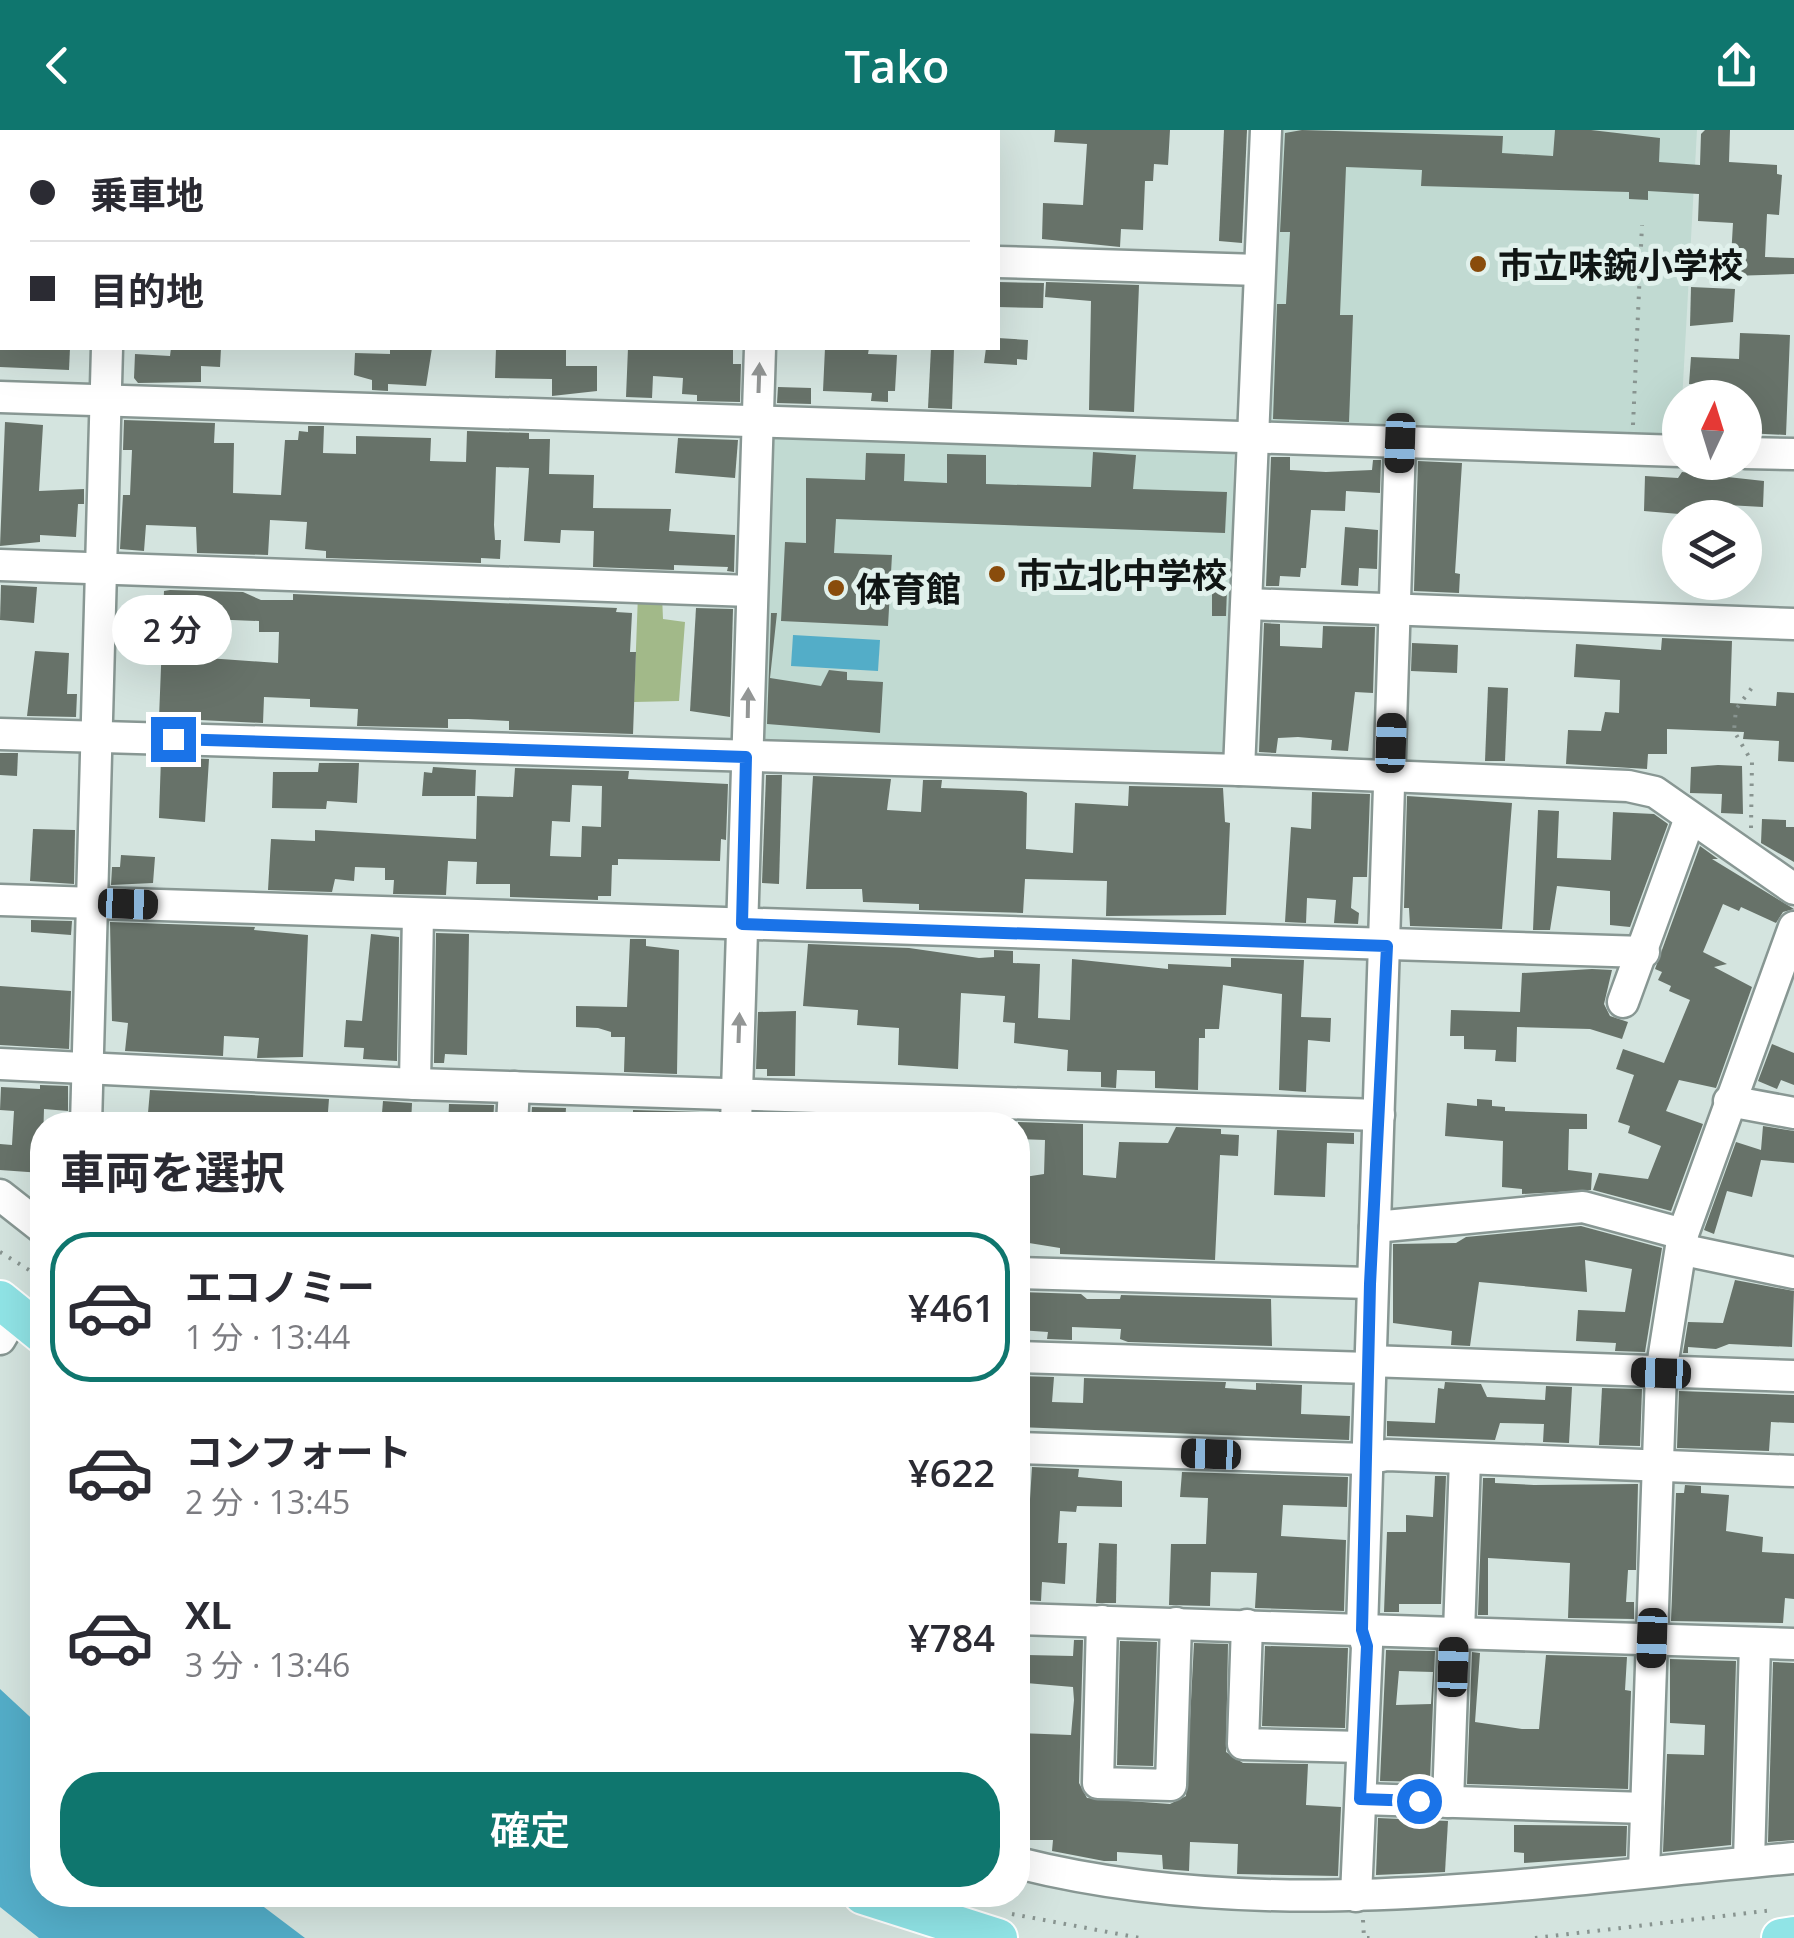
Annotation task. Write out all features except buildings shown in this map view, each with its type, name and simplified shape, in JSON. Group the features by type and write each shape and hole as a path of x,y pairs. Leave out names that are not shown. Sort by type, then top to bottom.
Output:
{"main road":[{"path":"919,1907 999,1924"}],"street":[{"path":"1239,770 1250,438 1266,130"},
{"path":"1000,262 1259,270"},
{"path":"86,1112 107,350"},
{"path":"736,1112 760,350"},
{"path":"0,397 1662,451"},
{"path":"1356,1896 1367,1646 1362,1630 1370,1284 1387,946 1400,443"},
{"path":"1762,453 1794,454"},
{"path":"0,566 750,591"},
{"path":"1246,604 1794,624"},
{"path":"0,734 1239,770 1628,786 1655,792 1794,889"},
{"path":"1623,1002 1690,818"},
{"path":"0,900 1644,952"},
{"path":"415,1084 418,914"},
{"path":"1644,1872 1661,1373 1683,1242 1729,1101 1794,927"},
{"path":"0,1064 415,1084 1379,1115"},
{"path":"513,1112 514,1087"},
{"path":"1729,1101 1794,1113"},
{"path":"0,1195 30,1219"},
{"path":"1375,1227 1583,1208 1683,1242 1794,1273"},
{"path":"1030,1272 1370,1284"},
{"path":"1030,1357 1794,1376"},
{"path":"1030,1448 1365,1459 1465,1458 1794,1471"},
{"path":"1448,1802 1465,1458"},
{"path":"1030,1619 1794,1644"},
{"path":"1102,1621 1098,1783 1172,1785 1176,1623"},
{"path":"1246,1625 1243,1744 1362,1748"},
{"path":"1749,1862 1755,1642"},
{"path":"1360,1799 1646,1808"},
{"path":"1030,1866 1148,1889 1356,1896 1794,1858"}],"path":[{"path":"1632,450 1642,225"},
{"path":"1749,858 1752,762 1734,731 1736,708 1754,685"},
{"path":"0,1252 30,1271"},
{"path":"999,1924 1140,1938"},
{"path":"1535,1938 1785,1928"}],"shaded area":[{"name":"市立味鋺小学校","path":"1270,130 1697,130 1683,380 1662,380 1662,438 1266,427"},
{"name":"市立北中学校","path":"771,437 1234,451 1228,756 764,746 758,740"}],"green space":[{"path":"638,594 662,595 663,619 685,622 679,701 634,702"}],"water":[{"path":"793,635 880,640 878,671 791,666"},
{"path":"0,1689 30,1717 30,1907 264,1907 305,1938 39,1938 0,1907"}],"place":[{"name":"市立味鋺小学校","path":"1478,264"},
{"name":"市立北中学校","path":"997,574"},
{"name":"体育館","path":"836,588"}],"route":[{"path":"173,739 746,757 742,924 1387,946 1370,1284 1362,1630 1367,1646 1360,1799 1419,1801"}]}
